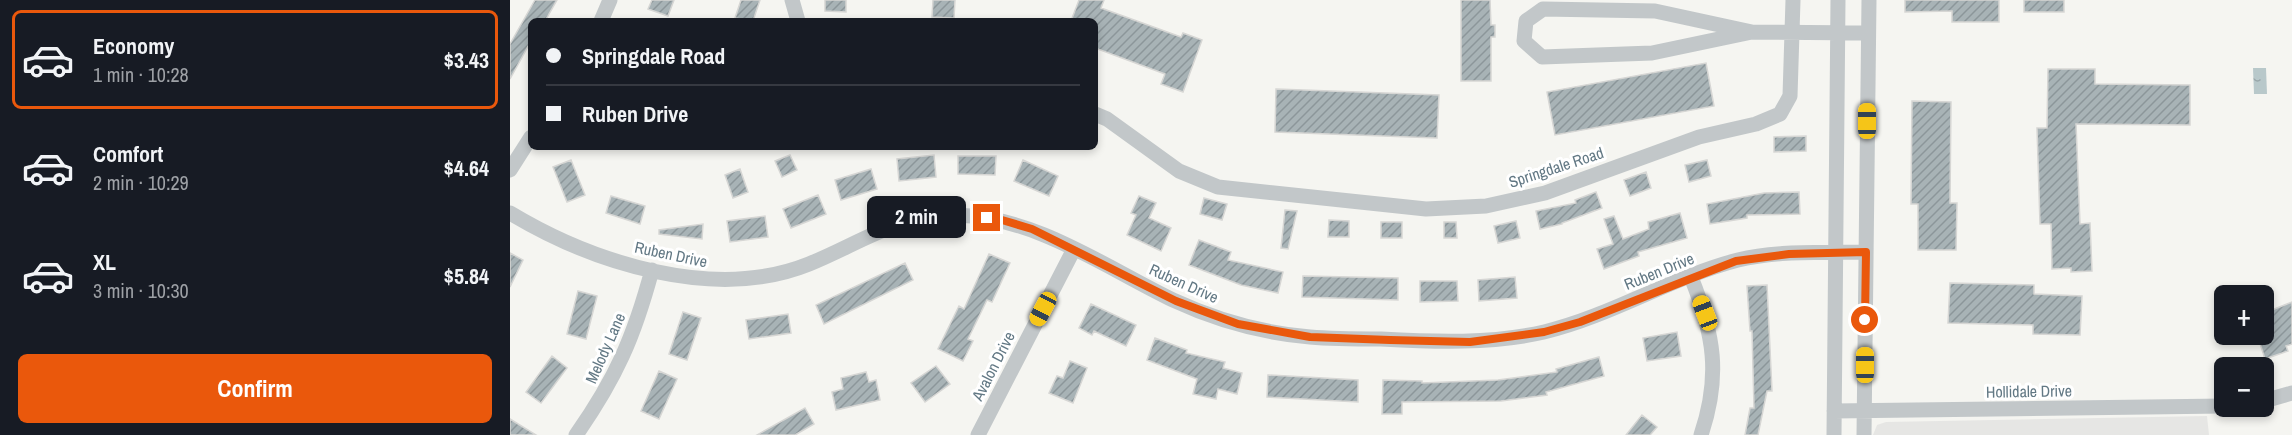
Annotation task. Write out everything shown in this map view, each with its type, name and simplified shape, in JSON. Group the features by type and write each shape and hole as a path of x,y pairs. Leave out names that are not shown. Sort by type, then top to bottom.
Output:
{"street":[{"path":"602,18 610,0"},
{"path":"792,0 797,18"},
{"name":"Springdale Road","path":"1098,115 1107,119 1179,171 1218,187 1425,209 1486,206 1545,193 1699,137 1756,124 1780,114 1790,96 1793,0"},
{"path":"1834,435 1838,0"},
{"path":"1864,435 1869,0"},
{"path":"1752,32 1655,11 1543,9 1526,21 1524,41 1542,57 1652,53 1752,32 1868,33"},
{"path":"510,170 528,141"},
{"name":"Ruben Drive","path":"510,213 553,236 602,256 652,270 709,280 756,278 806,265 888,227 918,218 949,215 1002,220 1032,229 1176,301 1208,314 1270,331 1310,337 1470,342 1544,332 1580,322 1736,261 1759,256 1866,252"},
{"name":"Avalon Drive","path":"978,435 1074,249"},
{"name":"Melody Lane","path":"576,435 602,398 622,361 641,310 652,270"},
{"path":"1692,277 1705,313 1713,357 1711,400 1701,435"},
{"path":"2274,398 2292,393"},
{"name":"Hollidale Drive","path":"1834,411 2214,406"}],"shaded area":[{"path":"2207,416 2209,435 1873,435 1877,425 1886,422"}],"water":[{"path":"2253,68 2266,68 2267,94 2254,94"}],"building":[{"path":"535,0 557,0 547,18 528,18 528,46 510,79 510,44"},
{"path":"652,0 674,0 668,16 648,9"},
{"path":"741,0 760,0 754,18 735,18"},
{"path":"825,0 846,0 846,12 825,11"},
{"path":"933,0 955,0 954,18 932,17"},
{"path":"1079,0 1104,0 1101,8 1181,37 1183,33 1202,40 1183,92 1161,84 1165,74 1098,49 1098,18 1072,18"},
{"path":"1461,0 1490,0 1491,25 1495,25 1495,37 1491,37 1491,81 1461,81"},
{"path":"1905,0 1999,0 1999,22 1952,22 1952,11 1905,12"},
{"path":"2024,0 2064,0 2064,12 2024,12"},
{"path":"1706,63 1714,106 1555,135 1547,92"},
{"path":"2048,69 2095,69 2095,84 2190,85 2190,125 2076,124 2080,224 2090,223 2092,271 2071,272 2071,268 2052,269 2051,224 2040,224 2037,128 2047,128"},
{"path":"1276,89 1439,95 1437,138 1275,132"},
{"path":"1912,101 1951,102 1950,203 1957,203 1956,250 1918,250 1918,204 1911,204"},
{"path":"1806,136 1806,151 1774,152 1774,137"},
{"path":"790,155 797,170 782,177 775,161"},
{"path":"934,155 936,177 899,181 897,159"},
{"path":"958,156 996,156 995,175 958,174"},
{"path":"571,160 585,195 567,202 553,167"},
{"path":"1023,160 1058,176 1049,196 1014,181"},
{"path":"1707,160 1711,176 1689,182 1685,165"},
{"path":"740,169 748,192 733,198 725,175"},
{"path":"871,169 877,189 841,200 835,180"},
{"path":"1646,172 1651,188 1630,196 1624,180"},
{"path":"1596,192 1602,208 1562,224 1540,229 1536,211 1576,203 1575,200"},
{"path":"1799,192 1800,214 1747,215 1747,218 1710,224 1707,204 1764,193"},
{"path":"818,195 826,214 791,228 783,209"},
{"path":"611,196 645,206 640,224 606,213"},
{"path":"1139,196 1156,203 1149,218 1171,228 1161,251 1127,235 1136,215 1131,213"},
{"path":"1204,198 1227,204 1222,220 1200,214"},
{"path":"1285,210 1297,211 1288,249 1281,248"},
{"path":"1680,213 1687,238 1638,252 1639,256 1604,269 1597,249 1613,244 1604,219 1614,216 1623,239 1649,229 1648,222"},
{"path":"765,216 768,237 730,242 727,221"},
{"path":"1329,220 1349,221 1349,237 1328,237"},
{"path":"1516,221 1520,238 1498,243 1494,226"},
{"path":"1381,222 1402,222 1402,238 1381,238"},
{"path":"1444,222 1456,222 1457,238 1444,238"},
{"path":"703,224 702,239 659,234 659,230"},
{"path":"1199,240 1231,252 1228,260 1283,272 1278,293 1241,285 1189,265"},
{"path":"510,253 523,260 510,287"},
{"path":"989,254 1010,263 992,302 987,300 968,339 973,341 963,361 938,349 959,306 964,309"},
{"path":"905,263 913,280 824,324 816,305"},
{"path":"1303,276 1398,278 1398,300 1302,297"},
{"path":"1515,277 1517,298 1479,301 1478,280"},
{"path":"1420,281 1457,281 1458,301 1420,302"},
{"path":"1950,283 2034,285 2034,294 2082,296 2080,335 2033,334 2033,325 1948,323"},
{"path":"1767,285 1772,391 1767,391 1758,435 1745,435 1750,408 1754,408 1752,331 1750,331 1747,286"},
{"path":"578,291 597,296 586,339 567,334"},
{"path":"2292,302 2292,344 2286,346 2288,351 2264,357 2261,345 2274,345 2274,309"},
{"path":"1091,304 1136,325 1126,346 1094,331 1092,335 1079,328"},
{"path":"683,312 701,318 687,360 669,354"},
{"path":"788,314 791,333 749,339 746,320"},
{"path":"1677,332 1681,356 1647,361 1643,338"},
{"path":"1155,338 1187,350 1186,353 1225,362 1223,368 1242,373 1237,394 1218,389 1216,399 1193,394 1197,379 1147,360"},
{"path":"552,356 567,368 541,403 526,392"},
{"path":"1599,357 1604,376 1546,392 1547,395 1501,401 1402,402 1402,414 1382,414 1383,380 1422,381 1422,383 1498,380 1557,372 1556,369"},
{"path":"1070,361 1087,368 1073,403 1049,393 1057,376 1063,378"},
{"path":"936,366 950,384 925,402 911,383"},
{"path":"659,371 677,379 659,419 641,411"},
{"path":"866,372 869,382 876,380 880,400 836,410 832,392 843,389 841,378"},
{"path":"1268,375 1358,380 1358,402 1267,397"},
{"path":"805,408 814,424 795,435 757,435"},
{"path":"1642,415 1657,427 1650,435 1626,435"},
{"path":"510,419 536,435 510,435"}],"route":[{"path":"987,218 1032,229 1176,301 1208,314 1238,324 1310,337 1470,342 1544,332 1580,322 1713,268 1759,256 1789,254 1866,252 1865,320"}]}
